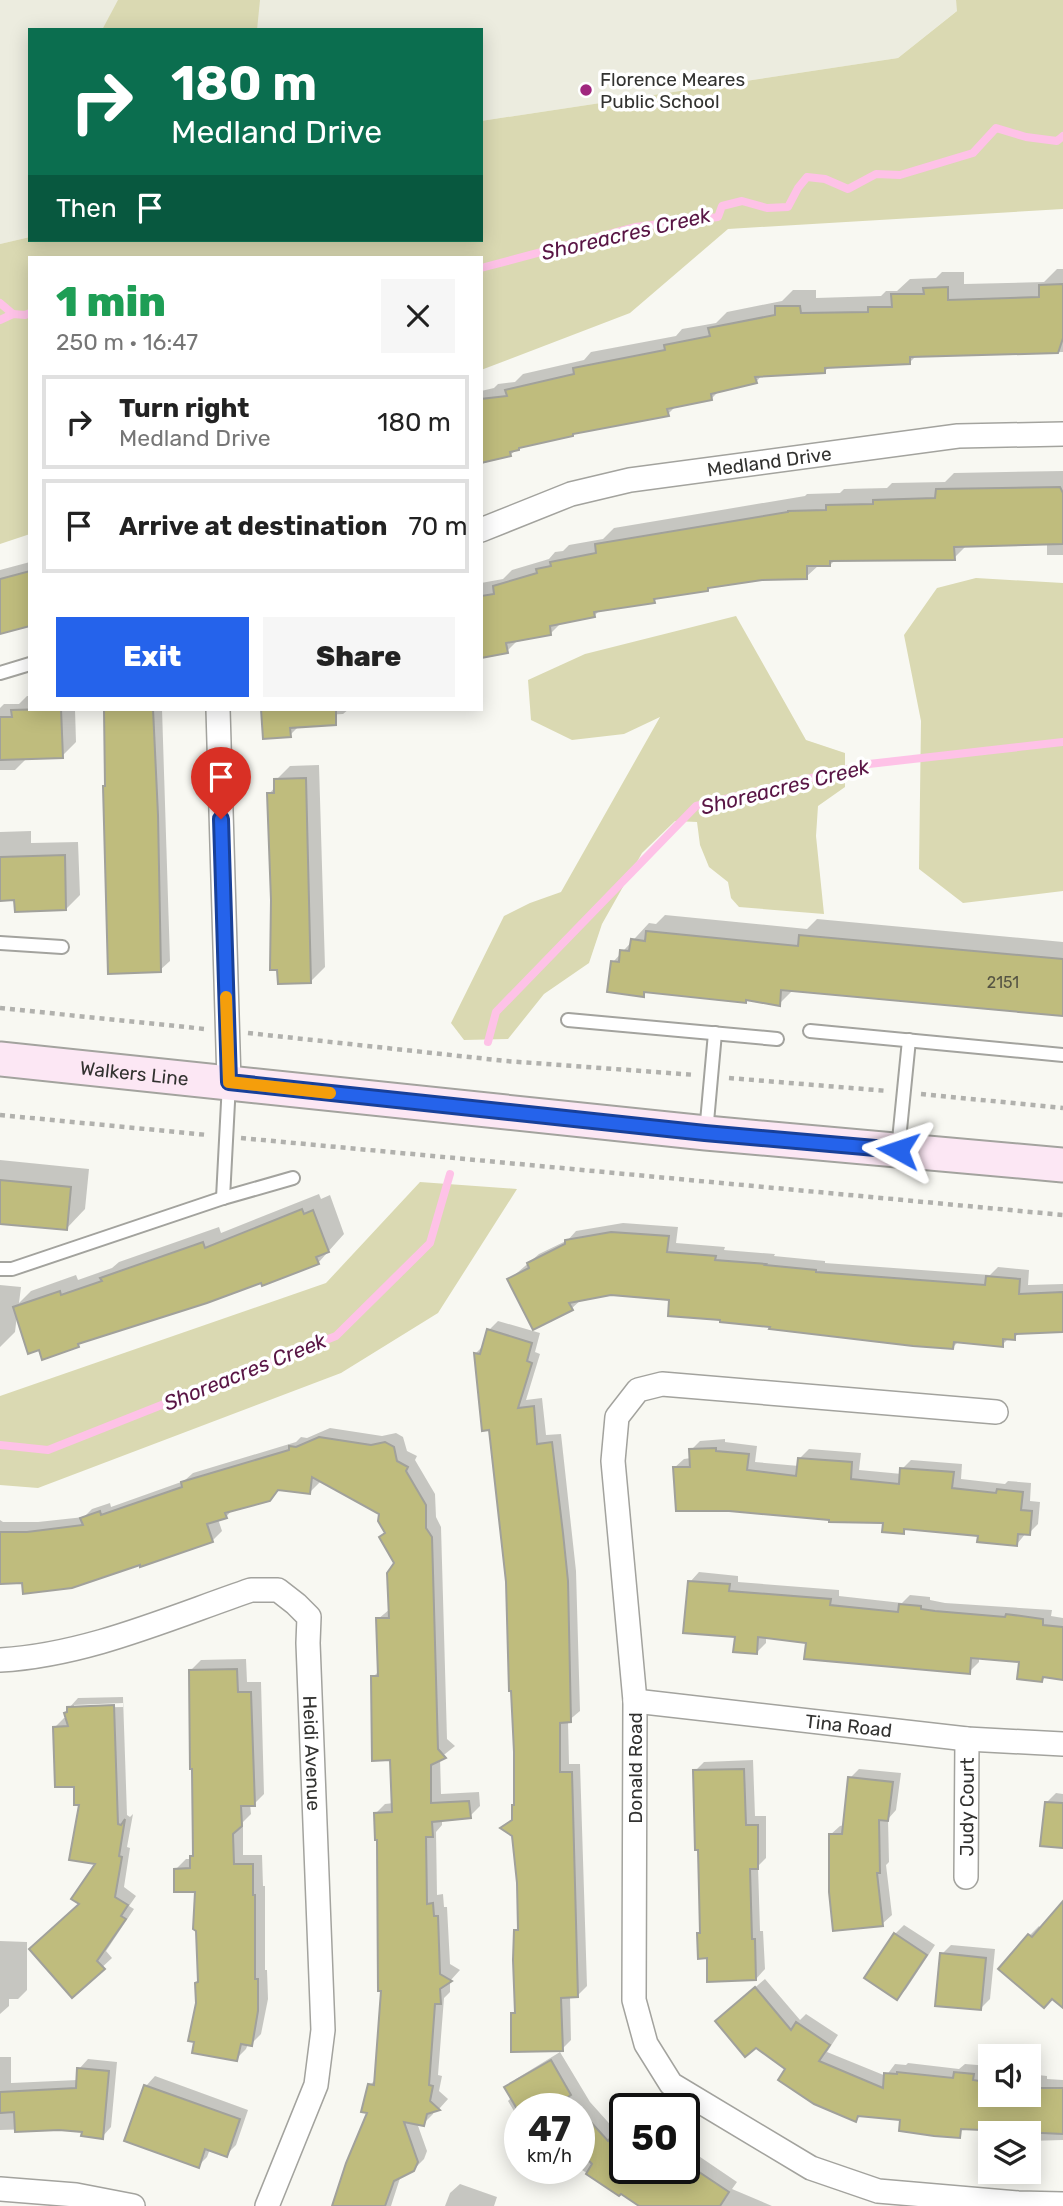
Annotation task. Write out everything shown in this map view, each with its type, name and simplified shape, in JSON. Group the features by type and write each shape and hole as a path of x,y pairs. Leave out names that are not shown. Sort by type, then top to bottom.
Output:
{"main road":[{"name":"Walkers Line","path":"0,1059 705,1133 1063,1165"}],"street":[{"name":"Medland Drive","path":"483,529 571,494 630,480 958,436 1063,434"},
{"path":"218,711 229,1082"},
{"name":"Donald Road","path":"996,1412 662,1384 638,1390 618,1417 613,1461 635,1701 634,2000 646,2043 671,2084 811,2168 878,2191 1017,2203 1063,2204"},
{"name":"Heidi Avenue","path":"0,1660 32,1658 93,1644 251,1590 278,1590 309,1617 323,2029 316,2085 267,2206"},
{"name":"Tina Road","path":"635,1701 967,1739 1063,1744"},
{"name":"Judy Court","path":"966,1877 967,1739"},
{"path":"3,2195 76,2194 133,2206"}],"lane":[{"path":"0,673 28,665"},
{"path":"0,943 62,947"},
{"path":"568,1020 777,1039"},
{"path":"810,1031 1063,1055"},
{"path":"705,1133 715,1033"},
{"path":"898,1150 909,1040"},
{"path":"223,1198 229,1082"},
{"path":"0,1269 12,1269 223,1198 293,1178"}],"path":[{"path":"0,1008 506,1061 711,1076 1063,1108"},
{"path":"0,1115 1063,1215"}],"shaded area":[{"name":"Florence Meares Public School","path":"0,0 956,0 958,10 898,58 483,121 483,28 28,28 28,237 0,244"}],"green space":[{"path":"118,0 260,0 257,28 103,28"},
{"path":"956,0 1063,0 1063,209 728,229 630,313 483,369 483,256 28,256 28,535 0,544 0,244 28,237 28,242 483,242 483,121 898,58 957,11"},
{"path":"976,578 1063,583 1063,891 963,903 919,869 921,721 904,635 937,588"},
{"path":"736,616 806,740 845,753 845,787 818,806 816,836 824,914 739,907 731,898 728,882 709,867 700,845 697,822 675,821 642,853 602,924 589,963 544,994 508,1039 464,1040 451,1023 504,916 561,892 660,717 624,734 572,740 531,720 528,680 585,654"},
{"path":"420,1182 517,1189 438,1313 341,1373 38,1488 0,1485 0,1396 326,1283"}],"building":[{"path":"1063,284 1063,338 1058,353 910,357 910,364 825,368 825,373 755,377 757,383 711,394 712,400 667,409 669,416 573,434 519,448 510,452 511,456 483,463 483,399 507,396 505,390 574,374 573,368 665,350 664,345 710,336 708,328 775,315 775,306 800,306 801,313 868,312 868,307 892,307 891,294 924,294 923,288 948,287 948,300 1039,297 1039,285"},
{"path":"1060,487 1063,493 1063,544 954,547 955,560 830,561 830,566 807,566 807,579 762,580 708,588 708,591 654,599 655,603 594,612 595,617 550,626 551,635 506,643 508,653 483,658 483,596 494,594 493,586 537,573 536,569 551,566 550,562 596,553 595,544 788,511 826,510 826,505 935,498 936,489"},
{"path":"28,572 28,627 0,634 0,579"},
{"path":"11,710 61,711 63,758 0,760 0,717 12,717"},
{"path":"104,711 153,711 161,972 108,974"},
{"path":"261,711 336,711 336,725 290,728 291,737 263,739"},
{"path":"306,778 311,983 278,984 277,970 270,970 271,900 267,793 274,793 274,779"},
{"path":"65,855 66,910 15,912 14,900 0,901 0,857"},
{"path":"646,931 798,946 799,935 1063,959 1063,1016 781,990 780,1006 746,1000 746,1003 644,992 644,997 607,992 611,961 619,962 620,950 629,951 631,939 645,941"},
{"path":"0,1180 71,1187 67,1230 0,1224"},
{"path":"302,1209 304,1214 313,1210 329,1252 316,1257 319,1264 262,1286 261,1283 78,1344 79,1347 42,1360 39,1350 28,1354 13,1307 60,1291 61,1295 102,1281 100,1278 203,1242 205,1248"},
{"path":"611,1232 669,1236 667,1252 716,1256 715,1260 816,1272 985,1285 986,1276 1020,1279 1019,1294 1063,1292 1063,1332 1015,1334 1015,1340 1003,1339 1003,1347 954,1342 953,1349 913,1346 769,1329 770,1327 720,1320 668,1316 669,1300 611,1295 569,1303 573,1310 533,1330 507,1279 529,1268 527,1263 565,1244 565,1240"},
{"path":"487,1329 532,1343 527,1361 532,1363 518,1408 534,1406 537,1444 552,1442 563,1533 568,1581 571,1722 560,1723 560,1772 572,1772 578,1997 561,1998 563,2051 511,2052 511,2013 515,2013 514,1930 518,1930 517,1883 512,1836 500,1828 512,1820 514,1805 506,1582 489,1430 482,1431 474,1353 480,1354"},
{"path":"319,1437 371,1445 385,1442 394,1447 397,1461 408,1467 406,1471 426,1505 426,1528 432,1537 438,1749 446,1758 431,1765 431,1803 469,1801 471,1818 432,1822 433,1837 426,1837 427,1904 433,1903 434,1916 438,1916 440,1974 452,1981 440,1989 441,2004 435,2004 429,2085 433,2086 430,2101 440,2110 427,2114 424,2126 404,2122 418,2162 414,2171 394,2181 385,2206 332,2206 367,2113 361,2112 368,2084 374,2085 381,1991 378,1991 377,1840 374,1813 392,1812 390,1760 372,1761 371,1676 378,1676 376,1618 389,1618 387,1573 394,1563 379,1537 385,1533 378,1521 379,1514 312,1477 310,1494 278,1490 270,1501 225,1513 227,1518 207,1524 213,1542 72,1588 23,1594 22,1583 0,1584 0,1532 27,1532 83,1525 80,1518 100,1511 101,1515 182,1487 181,1482 289,1450 289,1446 296,1447"},
{"path":"716,1448 716,1451 749,1454 747,1470 796,1476 798,1458 852,1462 851,1479 899,1484 900,1468 954,1472 952,1488 996,1493 997,1489 1023,1492 1021,1510 1032,1511 1030,1535 1018,1534 1017,1546 977,1542 978,1536 904,1529 904,1534 882,1532 883,1523 829,1522 729,1511 676,1511 673,1467 690,1467 689,1449"},
{"path":"688,1581 730,1584 729,1591 831,1599 830,1605 898,1612 899,1604 921,1606 921,1609 935,1611 1005,1617 1006,1614 1043,1619 1043,1625 1063,1627 1063,1680 1043,1677 1042,1682 1017,1679 1019,1662 971,1658 970,1674 804,1659 806,1643 758,1637 757,1654 733,1652 735,1637 683,1633"},
{"path":"237,1669 238,1692 251,1692 255,1806 241,1806 242,1826 233,1834 234,1864 253,1864 258,2011 252,2046 241,2044 237,2061 192,2053 194,2042 188,2041 196,2003 195,1983 198,1982 196,1931 193,1929 195,1892 174,1892 174,1869 190,1868 190,1856 193,1856 189,1670"},
{"path":"114,1705 118,1824 121,1825 125,1819 115,1897 128,1905 121,1916 126,1919 97,1961 105,1969 72,1998 29,1949 79,1904 71,1899 95,1864 69,1860 79,1805 74,1805 74,1787 55,1787 53,1727 68,1726 64,1713 67,1712 67,1707"},
{"path":"744,1769 746,1825 758,1825 758,1869 750,1869 756,1980 707,1982 707,1958 698,1959 698,1850 695,1850 693,1770"},
{"path":"848,1777 893,1782 888,1821 879,1820 880,1873 877,1873 883,1926 833,1931 829,1892 829,1834 842,1834"},
{"path":"1045,1802 1063,1803 1063,1848 1040,1846"},
{"path":"1063,1901 1063,2008 1052,1999 1044,2008 998,1969 1028,1934 1032,1937"},
{"path":"894,1933 927,1955 897,2000 864,1978"},
{"path":"940,1953 986,1958 981,2010 935,2006"},
{"path":"755,1987 791,2030 796,2022 830,2045 819,2061 883,2088 884,2073 953,2078 954,2072 974,2074 973,2080 978,2081 978,2107 1041,2107 1041,2088 1063,2088 1063,2134 1041,2133 1041,2121 978,2121 978,2130 961,2129 960,2138 899,2131 900,2120 858,2116 856,2122 814,2104 778,2080 785,2069 756,2048 745,2057 715,2021"},
{"path":"551,2060 570,2093 508,2093 504,2087"},
{"path":"77,2068 109,2071 103,2139 81,2136 82,2132 59,2130 15,2132 14,2112 0,2113 0,2092 76,2088"},
{"path":"144,2085 240,2119 227,2157 205,2149 199,2168 124,2141"},
{"path":"595,2127 609,2140 609,2184 700,2184 700,2173 729,2192 720,2206 639,2206 621,2194 619,2196 595,2180"}],"waterway":[{"name":"Shoreacres Creek","path":"483,267 635,227 718,217 722,206 742,201 767,208 788,207 807,177 825,179 848,189 876,174 900,175 973,153 996,128 1026,137 1057,141 1063,136"},
{"name":"Shoreacres Creek","path":"0,303 13,314"},
{"name":"Shoreacres Creek","path":"0,320 13,314 28,314"},
{"name":"Shoreacres Creek","path":"488,1042 496,1012 696,806 869,764 1063,742"},
{"name":"Shoreacres Creek","path":"0,1445 48,1450 336,1336 430,1243 450,1174"}],"slow traffic":[{"path":"226,997 229,1082 330,1093"}],"place":[{"name":"Florence Meares Public School","path":"586,90"}],"route":[{"path":"221,819 229,1082 705,1133 898,1150"}]}
